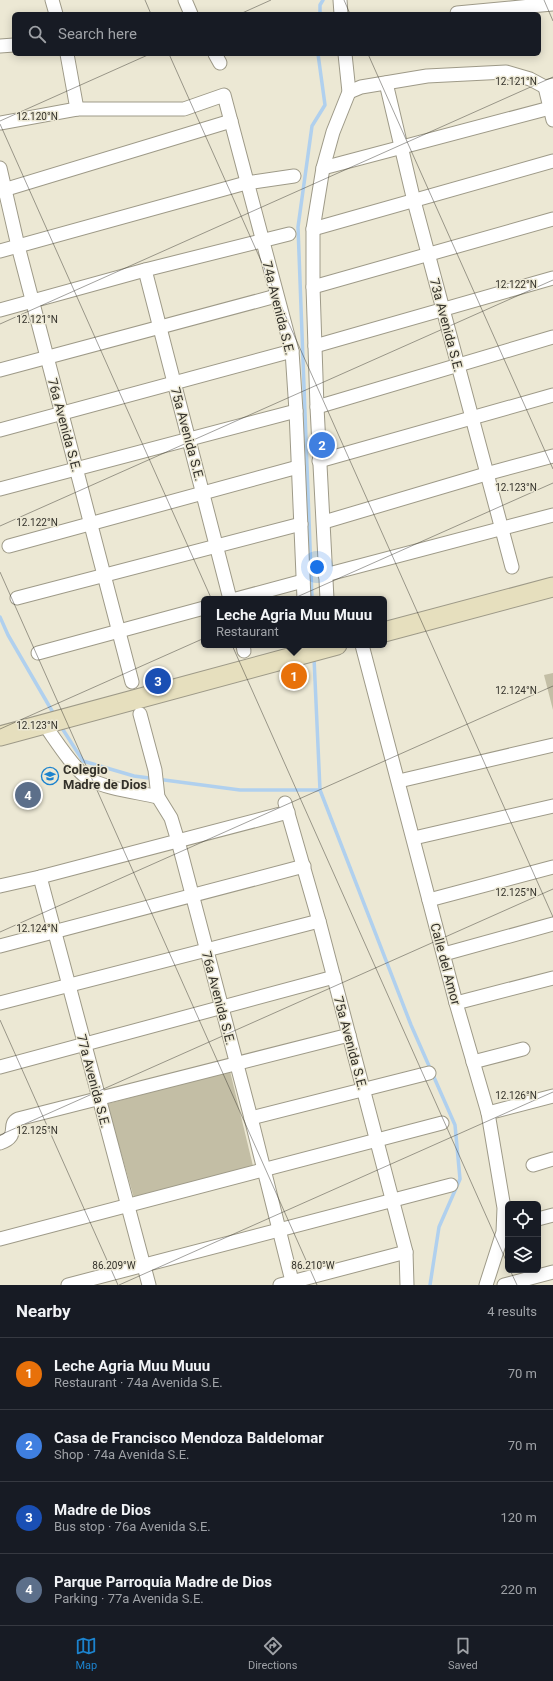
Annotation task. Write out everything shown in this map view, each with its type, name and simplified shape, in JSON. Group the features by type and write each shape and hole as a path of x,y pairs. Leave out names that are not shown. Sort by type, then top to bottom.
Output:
{"street":[{"path":"52,0 55,12"},
{"path":"185,0 190,12"},
{"path":"340,0 341,12"},
{"path":"463,12 520,3 552,4"},
{"path":"0,46 12,45"},
{"path":"0,123 77,109 67,56"},
{"path":"323,168 401,147 551,114 549,86 506,72 427,76 361,87 349,92 345,56"},
{"name":"73a Avenida S.E.","path":"386,83 414,201 512,567"},
{"name":"74a Avenida S.E.","path":"327,596 324,522 319,461 313,287 313,229 323,168 333,132 349,92"},
{"name":"74a Avenida S.E.","path":"77,109 184,109 224,95 276,296 292,351 304,596"},
{"path":"3,190 231,121"},
{"path":"313,229 553,161"},
{"name":"76a Avenida S.E.","path":"0,168 3,190 132,682"},
{"path":"0,252 246,183 294,176"},
{"path":"313,287 553,219"},
{"path":"0,310 145,270 289,234"},
{"name":"75a Avenida S.E.","path":"145,270 190,439 229,596"},
{"path":"315,346 553,278"},
{"path":"0,370 276,296"},
{"path":"317,407 553,337"},
{"path":"0,430 292,351"},
{"path":"319,461 553,395"},
{"path":"0,489 296,412"},
{"path":"324,522 486,474 553,456"},
{"path":"9,546 298,467"},
{"path":"325,575 553,515"},
{"path":"17,598 301,524"},
{"path":"247,596 303,581"},
{"path":"387,631 553,587"},
{"path":"38,653 201,609"},
{"name":"Calle del Amor","path":"363,648 414,838 456,1003 488,1113 504,1208 502,1232 486,1285"},
{"path":"0,736 306,649"},
{"name":"76a Avenida S.E.","path":"140,714 155,770 158,797 171,818 178,840 237,1064 279,1230 288,1284"},
{"path":"54,721 79,770 89,778 102,784 158,797"},
{"path":"399,781 553,745"},
{"path":"414,838 553,806"},
{"name":"75a Avenida S.E.","path":"178,840 287,807 334,977 406,1252 407,1285"},
{"path":"0,886 40,877 178,840"},
{"path":"0,946 304,866"},
{"path":"430,900 553,867"},
{"name":"77a Avenida S.E.","path":"40,877 148,1285"},
{"path":"0,1003 319,921"},
{"path":"444,954 553,924"},
{"path":"0,1067 334,977"},
{"path":"456,1003 553,978"},
{"path":"0,1142 11,1137 14,1121 18,1119 349,1035"},
{"path":"473,1062 523,1049"},
{"path":"251,1118 429,1073"},
{"path":"488,1113 553,1096"},
{"path":"0,1239 442,1123"},
{"path":"533,1164 553,1159"},
{"path":"68,1285 451,1185"},
{"path":"541,1218 553,1215"},
{"path":"288,1284 406,1252"},
{"path":"504,1284 553,1272"}],"shaded area":[{"path":"553,673 553,710 544,675"},
{"path":"230,1071 253,1166 134,1198 107,1104"}],"waterway":[{"path":"320,12 320,5 323,0"},
{"path":"312,596 298,227 312,126 325,105 318,56"},
{"path":"0,617 8,635 55,716"},
{"path":"314,658 320,790 411,1025 455,1125 460,1179 439,1227 430,1285"},
{"path":"60,725 83,761 134,776 240,790 320,790"}],"place":[{"name":"Casa de Francisco Mendoza Baldelomar","path":"322,445"},
{"name":"Leche Agria Muu Muuu","path":"294,676"},
{"name":"Madre de Dios","path":"158,681"},
{"name":"Colegio Madre de Dios","path":"50,776"},
{"name":"Parque Parroquia Madre de Dios","path":"28,795"}]}
